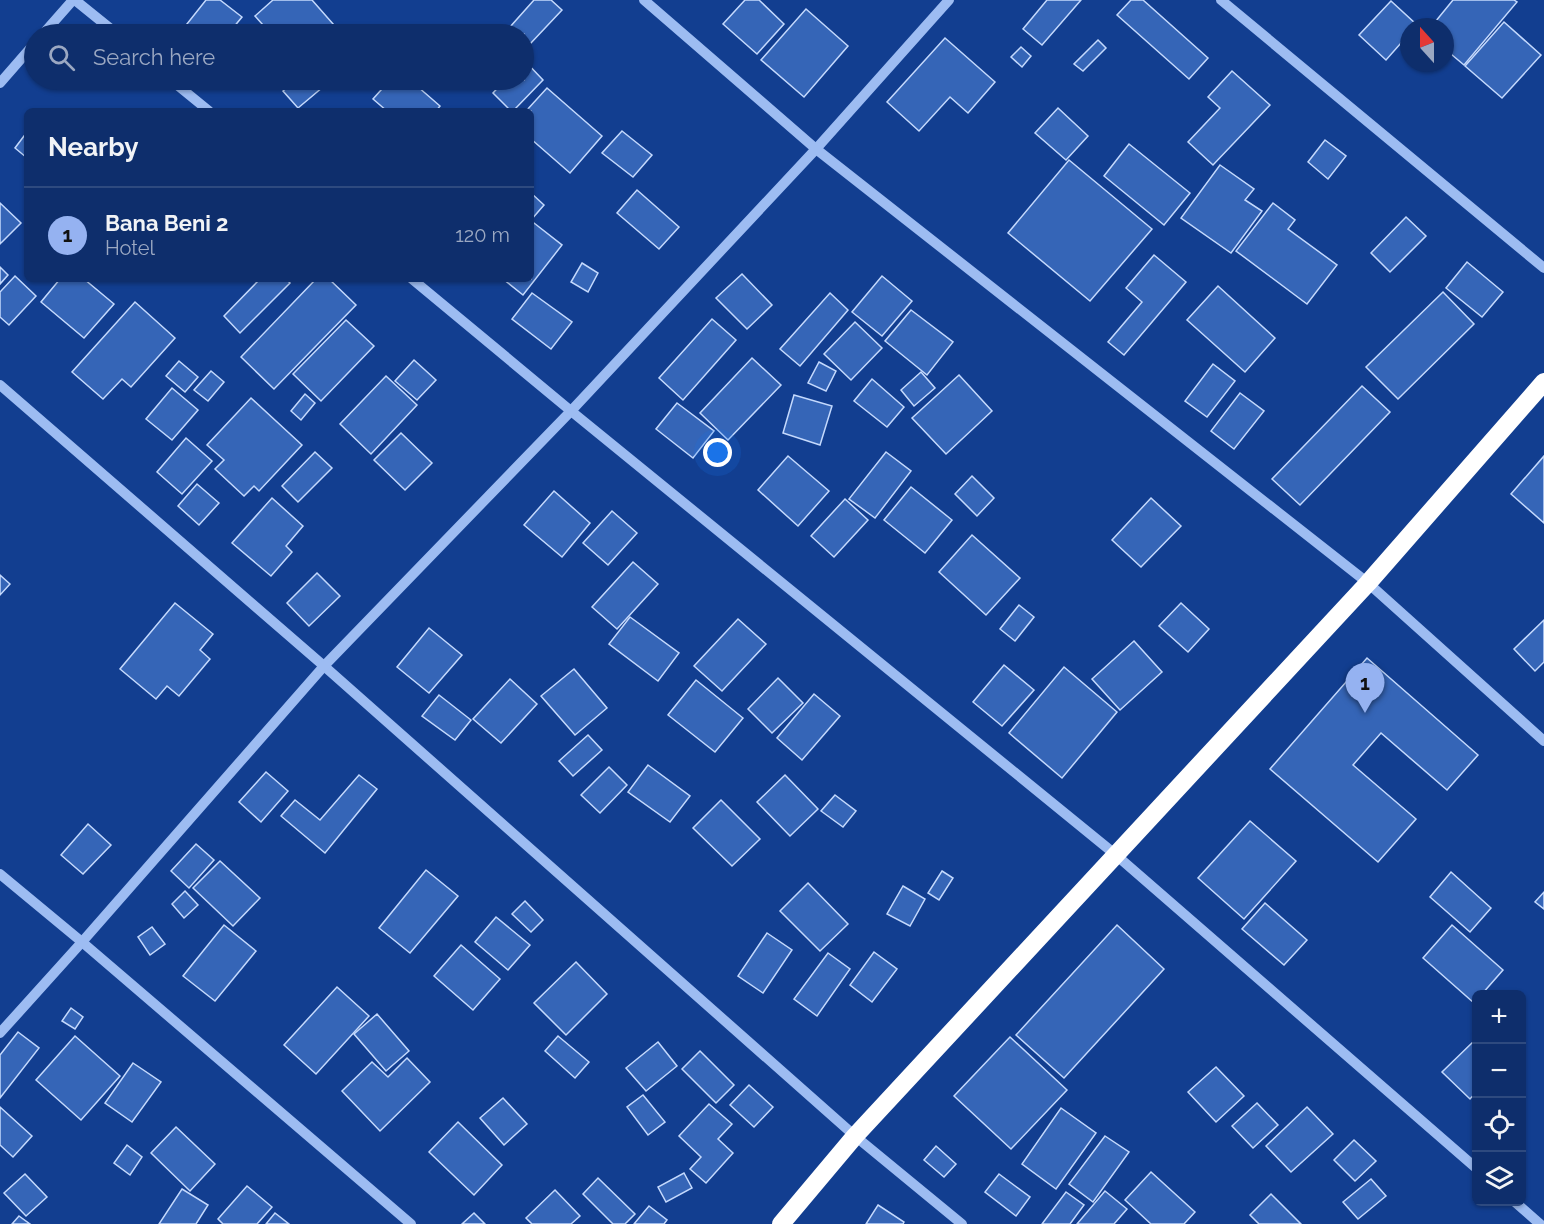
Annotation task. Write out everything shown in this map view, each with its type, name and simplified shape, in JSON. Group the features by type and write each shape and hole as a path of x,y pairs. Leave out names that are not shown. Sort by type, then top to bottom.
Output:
{"highway":[{"path":"781,1224 855,1136 1368,583 1544,382"}],"street":[{"path":"52,24 74,0 104,24"},
{"path":"644,0 816,149 1368,583 1544,741"},
{"path":"0,1033 324,666 571,411 816,149 950,0"},
{"path":"1221,0 1544,268"},
{"path":"0,83 24,55"},
{"path":"183,90 205,108"},
{"path":"416,282 1116,855 1472,1165"},
{"path":"0,386 324,666 855,1136 962,1224"},
{"path":"0,874 411,1224"},
{"path":"1520,1206 1540,1224"}],"building":[{"path":"206,0 220,0 242,17 236,24 187,24"},
{"path":"273,0 312,0 333,24 262,24 255,16"},
{"path":"534,0 551,0 562,10 534,40 534,24 513,24"},
{"path":"745,0 759,0 784,24 757,54 723,24"},
{"path":"1047,0 1081,0 1042,45 1023,29"},
{"path":"1131,0 1143,0 1208,58 1189,79 1117,15"},
{"path":"1453,0 1514,0 1517,2 1464,65 1454,57 1454,18 1438,18"},
{"path":"1391,1 1409,18 1400,18 1400,44 1386,60 1359,35"},
{"path":"806,9 848,46 804,97 761,60"},
{"path":"1504,22 1541,55 1502,98 1465,66"},
{"path":"945,38 995,82 968,113 950,97 919,131 887,102"},
{"path":"1098,40 1106,48 1083,71 1074,64"},
{"path":"1021,47 1031,56 1022,67 1011,57"},
{"path":"534,71 543,80 534,89"},
{"path":"1232,71 1270,105 1213,165 1188,142 1220,108 1208,97"},
{"path":"547,88 602,136 570,173 534,142 534,108 529,108"},
{"path":"284,90 319,90 298,108"},
{"path":"381,90 422,90 440,106 438,108 384,108 373,99"},
{"path":"496,90 533,90 516,108 508,108 493,93"},
{"path":"1058,108 1088,136 1066,160 1035,133"},
{"path":"622,131 652,155 633,177 602,153"},
{"path":"24,136 24,156 15,148"},
{"path":"1325,140 1346,156 1328,179 1308,162"},
{"path":"1129,144 1190,193 1164,225 1104,176"},
{"path":"1069,160 1152,229 1090,301 1008,233"},
{"path":"1220,165 1254,189 1245,200 1262,211 1231,253 1181,218"},
{"path":"637,190 679,227 659,249 617,213"},
{"path":"534,196 544,205 534,217"},
{"path":"0,203 21,223 0,244"},
{"path":"1273,203 1295,220 1288,229 1337,265 1307,304 1236,251"},
{"path":"1406,217 1426,236 1390,272 1371,253"},
{"path":"534,223 562,245 534,281"},
{"path":"1154,255 1186,282 1124,355 1108,342 1142,302 1126,288"},
{"path":"1467,262 1503,292 1482,317 1446,288"},
{"path":"582,263 598,273 588,292 571,282"},
{"path":"0,267 8,275 0,284"},
{"path":"742,274 772,305 747,329 716,298"},
{"path":"15,276 36,296 9,325 0,317 0,292"},
{"path":"882,276 912,301 882,336 852,312"},
{"path":"58,282 88,282 114,304 84,338 41,302"},
{"path":"257,282 290,283 240,333 224,316"},
{"path":"313,282 332,282 356,305 274,389 241,357"},
{"path":"507,282 533,282 523,295"},
{"path":"1218,286 1275,338 1245,372 1187,320"},
{"path":"1443,292 1474,324 1398,399 1366,367"},
{"path":"532,293 572,322 551,349 512,319"},
{"path":"830,293 848,310 800,366 780,349"},
{"path":"135,302 175,338 131,387 122,379 103,399 72,372"},
{"path":"911,310 953,342 927,375 885,341"},
{"path":"712,319 736,340 683,400 659,378"},
{"path":"346,320 374,346 321,401 293,374"},
{"path":"855,322 882,348 851,380 824,354"},
{"path":"752,358 781,385 728,440 700,413"},
{"path":"414,360 436,380 417,400 395,381"},
{"path":"179,361 198,377 185,392 166,376"},
{"path":"819,362 836,371 826,391 808,383"},
{"path":"1213,364 1235,381 1207,417 1185,401"},
{"path":"211,371 224,382 208,401 194,390"},
{"path":"921,372 935,388 914,406 901,390"},
{"path":"959,375 992,411 946,454 912,418"},
{"path":"386,376 417,405 371,454 340,424"},
{"path":"872,379 904,407 887,427 854,401"},
{"path":"1362,386 1390,412 1300,505 1272,479"},
{"path":"172,388 198,410 172,440 146,419"},
{"path":"1240,393 1264,411 1234,449 1211,431"},
{"path":"305,394 315,403 301,420 291,411"},
{"path":"794,395 832,406 820,445 783,433"},
{"path":"251,398 302,445 259,491 254,486 244,496 215,469 224,460 207,445"},
{"path":"677,403 714,431 693,458 656,429"},
{"path":"401,433 432,463 405,490 374,460"},
{"path":"186,438 212,461 182,494 157,472"},
{"path":"315,452 332,468 298,502 282,486"},
{"path":"886,452 911,471 875,518 849,499"},
{"path":"788,456 829,491 798,526 758,490"},
{"path":"1544,456 1544,523 1511,494"},
{"path":"972,476 994,498 977,516 955,494"},
{"path":"197,484 219,503 199,525 178,506"},
{"path":"911,487 952,520 925,553 884,520"},
{"path":"554,491 590,523 562,557 524,525"},
{"path":"272,498 303,526 286,546 292,552 271,576 232,543"},
{"path":"1151,498 1181,526 1141,567 1112,540"},
{"path":"845,499 868,520 834,557 811,536"},
{"path":"612,511 637,533 608,565 583,543"},
{"path":"972,535 1020,578 986,615 939,572"},
{"path":"633,562 658,584 617,629 592,607"},
{"path":"317,573 340,596 309,626 287,603"},
{"path":"0,575 10,584 0,595"},
{"path":"175,603 213,634 200,650 210,659 179,696 167,686 156,699 120,669"},
{"path":"1181,603 1209,629 1188,652 1159,626"},
{"path":"1019,605 1034,617 1015,641 1000,629"},
{"path":"630,617 679,653 658,681 609,644"},
{"path":"738,619 766,644 722,691 694,666"},
{"path":"1544,620 1544,662 1535,671 1514,649"},
{"path":"429,628 462,655 429,693 397,667"},
{"path":"1134,641 1162,672 1120,710 1092,679"},
{"path":"1367,658 1478,755 1447,790 1381,733 1353,765 1416,819 1378,862 1270,769"},
{"path":"1004,665 1034,690 1002,726 973,702"},
{"path":"1064,667 1117,712 1062,778 1009,733"},
{"path":"574,669 607,708 575,735 541,696"},
{"path":"778,678 803,703 772,733 748,709"},
{"path":"510,679 537,704 501,743 473,719"},
{"path":"696,680 743,718 715,752 668,715"},
{"path":"814,694 840,716 802,760 777,738"},
{"path":"439,695 471,720 455,740 422,716"},
{"path":"588,735 602,750 573,776 559,761"},
{"path":"648,765 690,796 670,822 628,792"},
{"path":"609,767 627,785 600,813 581,795"},
{"path":"266,772 288,791 261,822 239,802"},
{"path":"359,775 377,789 325,853 281,816 295,800 320,820"},
{"path":"785,775 818,809 790,836 757,802"},
{"path":"835,795 856,811 843,827 821,811"},
{"path":"721,800 760,839 732,866 693,828"},
{"path":"1250,821 1296,861 1244,919 1198,878"},
{"path":"88,824 111,845 83,874 61,855"},
{"path":"196,844 214,860 189,888 171,871"},
{"path":"220,861 260,898 233,926 193,888"},
{"path":"426,870 458,896 410,953 379,928"},
{"path":"942,871 953,878 939,900 928,893"},
{"path":"1451,872 1491,908 1470,932 1430,897"},
{"path":"808,883 848,924 820,951 780,911"},
{"path":"903,886 925,899 910,926 887,914"},
{"path":"185,891 198,905 184,918 172,904"},
{"path":"1544,892 1544,909 1535,902"},
{"path":"525,901 543,920 531,932 512,914"},
{"path":"1265,903 1307,940 1284,965 1242,929"},
{"path":"496,917 530,945 508,970 475,942"},
{"path":"224,925 256,951 215,1001 183,976"},
{"path":"1117,925 1164,969 1064,1078 1016,1035"},
{"path":"1452,925 1503,970 1486,990 1472,990 1472,1001 1423,958"},
{"path":"152,927 165,944 150,955 138,937"},
{"path":"767,933 792,950 763,993 738,976"},
{"path":"461,945 500,979 473,1010 434,976"},
{"path":"874,952 897,969 872,1002 850,985"},
{"path":"828,953 850,969 817,1016 794,999"},
{"path":"576,962 607,994 566,1035 534,1003"},
{"path":"337,987 369,1016 316,1074 284,1045"},
{"path":"71,1008 83,1017 75,1029 62,1021"},
{"path":"377,1014 409,1051 386,1071 354,1034"},
{"path":"18,1032 39,1048 0,1098 0,1055"},
{"path":"75,1036 120,1076 81,1120 36,1080"},
{"path":"558,1036 589,1062 575,1078 545,1051"},
{"path":"1010,1037 1067,1090 1011,1149 954,1096"},
{"path":"658,1042 677,1066 646,1091 626,1068"},
{"path":"1472,1043 1472,1097 1470,1099 1442,1072"},
{"path":"700,1051 734,1085 716,1103 682,1069"},
{"path":"407,1058 430,1082 380,1131 342,1091 372,1062 388,1077"},
{"path":"133,1063 161,1082 132,1122 105,1103"},
{"path":"1216,1067 1244,1096 1216,1122 1188,1092"},
{"path":"749,1085 773,1107 754,1127 730,1105"},
{"path":"643,1095 665,1122 648,1135 627,1107"},
{"path":"503,1098 527,1124 504,1145 480,1118"},
{"path":"1257,1103 1278,1125 1253,1148 1232,1126"},
{"path":"709,1104 732,1124 718,1139 733,1153 706,1183 690,1169 701,1157 679,1136"},
{"path":"0,1107 32,1136 13,1157 0,1145"},
{"path":"1307,1107 1333,1134 1291,1172 1266,1146"},
{"path":"1061,1108 1096,1133 1056,1189 1022,1164"},
{"path":"458,1122 502,1165 474,1195 429,1152"},
{"path":"176,1127 215,1164 190,1191 151,1153"},
{"path":"1105,1136 1129,1152 1093,1202 1069,1184"},
{"path":"1354,1140 1376,1161 1355,1181 1334,1160"},
{"path":"127,1145 142,1157 130,1175 114,1163"},
{"path":"936,1146 956,1164 944,1177 924,1160"},
{"path":"1151,1172 1195,1212 1184,1224 1151,1224 1125,1200"},
{"path":"684,1173 692,1188 666,1202 658,1187"},
{"path":"25,1174 47,1197 26,1216 4,1193"},
{"path":"999,1174 1030,1197 1016,1216 985,1192"},
{"path":"598,1178 635,1214 625,1224 613,1224 583,1194"},
{"path":"1371,1179 1386,1196 1358,1219 1343,1202"},
{"path":"247,1186 272,1207 257,1224 223,1224 218,1219"},
{"path":"182,1189 208,1205 196,1224 159,1224"},
{"path":"555,1190 580,1216 571,1224 532,1224 526,1218"},
{"path":"1105,1191 1127,1209 1114,1224 1077,1224"},
{"path":"1066,1192 1084,1205 1070,1224 1042,1224"},
{"path":"1271,1194 1301,1224 1259,1224 1250,1215"},
{"path":"878,1205 904,1222 903,1224 866,1224"},
{"path":"649,1206 667,1220 664,1224 634,1224"},
{"path":"275,1213 289,1224 266,1224"},
{"path":"474,1213 485,1224 462,1224"},
{"path":"19,1216 30,1224 12,1224"}],"place":[{"name":"Bana Beni 2","path":"1365,713"}]}
